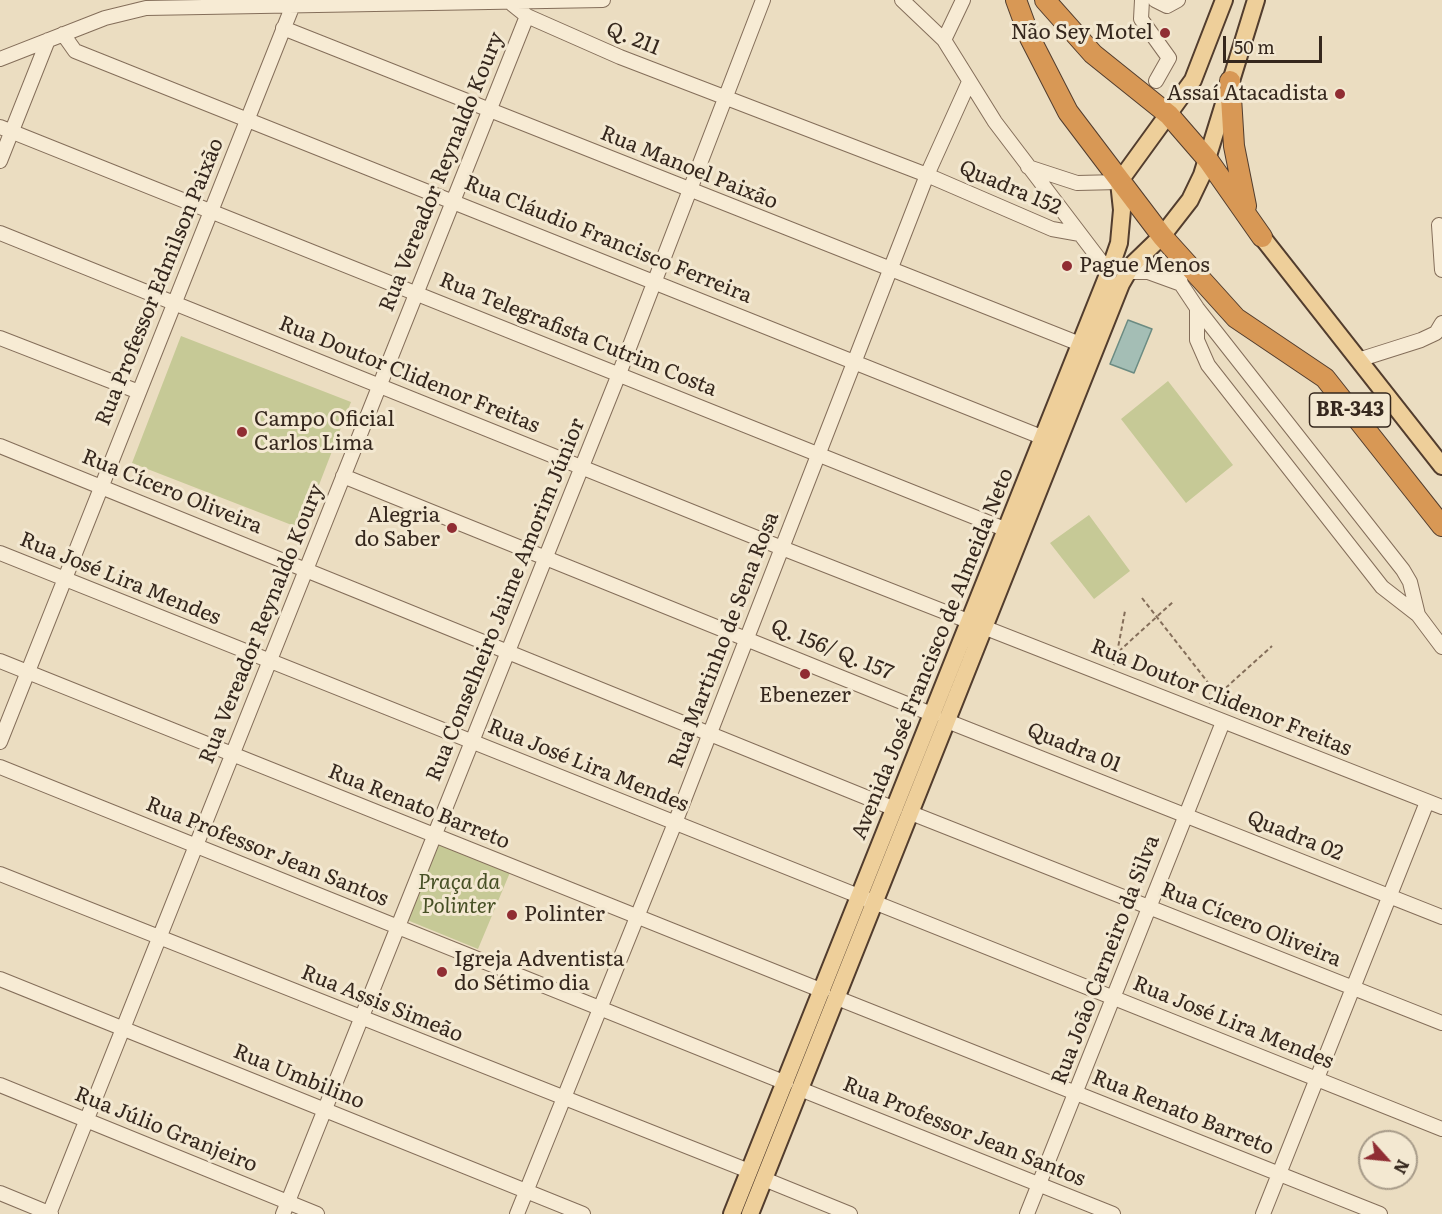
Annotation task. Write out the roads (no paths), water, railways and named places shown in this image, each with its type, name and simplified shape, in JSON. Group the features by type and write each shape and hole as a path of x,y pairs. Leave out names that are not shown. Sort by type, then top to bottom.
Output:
{"highway":[{"name":"BR-343","path":"1016,0 1035,48 1068,112 1119,182 1168,243 1236,318 1325,378 1442,526"},
{"path":"1053,4 1093,54 1169,115 1208,160 1262,237"},
{"path":"1230,81 1234,146 1249,221"}],"main road":[{"path":"1119,182 1169,115 1197,71 1224,0"},
{"name":"Avenida José Francisco de Almeida Neto","path":"750,1214 764,1179 793,1086 867,900 978,624 1128,272 1168,243 1208,160 1256,0"},
{"name":"Avenida José Francisco de Almeida Neto","path":"978,624 1006,530 1119,243 1121,221 1119,182"},
{"path":"1262,237 1442,466"},
{"name":"Avenida José Francisco de Almeida Neto","path":"732,1214 748,1171 793,1086"}],"street":[{"path":"0,59 63,34 137,9 210,3 512,4 603,0"},
{"name":"Rua Conselheiro Jaime Amorim Júnior","path":"285,1208 619,374 764,0"},
{"path":"902,0 944,39 994,122 1109,272"},
{"path":"944,39 963,0"},
{"path":"1142,0 1141,19 1169,58 1156,81"},
{"path":"1155,0 1167,6 1178,0"},
{"name":"Q. 211","path":"512,4 527,16 620,57 927,175"},
{"name":"Rua Professor Edmilson Paixão","path":"0,742 292,5"},
{"name":"Rua Vereador Reynaldo Koury","path":"50,1214 527,16"},
{"name":"Rua Manoel Paixão","path":"284,28 689,191 1080,344"},
{"name":"Rua Cláudio Francisco Ferreira","path":"63,34 75,51 453,200 1044,438"},
{"path":"0,161 6,129 48,40"},
{"name":"Rua Martinho de Sena Rosa","path":"518,1214 820,455 927,175 969,82"},
{"name":"Rua Telegrafista Cutrim Costa","path":"6,129 1006,530"},
{"path":"1028,167 1077,183 1119,182"},
{"name":"Quadra 152","path":"927,175 1052,229 1080,234"},
{"path":"1440,225 1442,270"},
{"name":"Rua Doutor Clidenor Freitas","path":"0,233 782,548 1442,807"},
{"path":"1168,243 1181,284 1197,308 1403,570 1410,582 1418,615"},
{"path":"1128,272 1148,272 1181,284"},
{"path":"1197,308 1197,340 1202,357 1382,586 1418,615 1442,646"},
{"path":"1358,360 1421,340 1436,333 1442,323"},
{"path":"0,338 139,392"},
{"name":"Rua Cícero Oliveira","path":"0,446 903,811 1150,906 1442,1023"},
{"name":"Q. 156/ Q. 157","path":"343,476 941,718"},
{"name":"Rua José Lira Mendes","path":"0,553 1442,1129"},
{"name":"Rua Renato Barreto","path":"0,661 1380,1214"},
{"name":"Quadra 01","path":"941,718 1185,815"},
{"name":"Rua João Carneiro da Silva","path":"1027,1214 1224,722"},
{"name":"Rua Professor Jean Santos","path":"0,767 1113,1214"},
{"path":"1263,1214 1427,802"},
{"name":"Quadra 02","path":"1185,815 1442,917"},
{"name":"Rua Assis Simeão","path":"0,874 748,1171"},
{"name":"Rua Umbilino","path":"0,979 583,1214"},
{"name":"Rua Júlio Granjeiro","path":"0,1085 86,1120 285,1208 316,1214"},
{"path":"764,1179 850,1214"},
{"path":"0,1193 50,1214"}],"water":[{"path":"1128,320 1152,329 1134,373 1110,364"}],"place":[{"name":"Não Sey Motel","path":"1165,33"},
{"name":"Assaí Atacadista","path":"1340,94"},
{"name":"Pague Menos","path":"1067,266"},
{"name":"Campo Oficial Carlos Lima","path":"242,432"},
{"name":"Alegria do Saber","path":"452,528"},
{"name":"Ebenezer","path":"805,674"},
{"name":"Polinter","path":"512,915"},
{"name":"Igreja Adventista do Sétimo dia","path":"442,972"}],"park label":[{"name":"Praça da Polinter","path":"459,895"}]}
